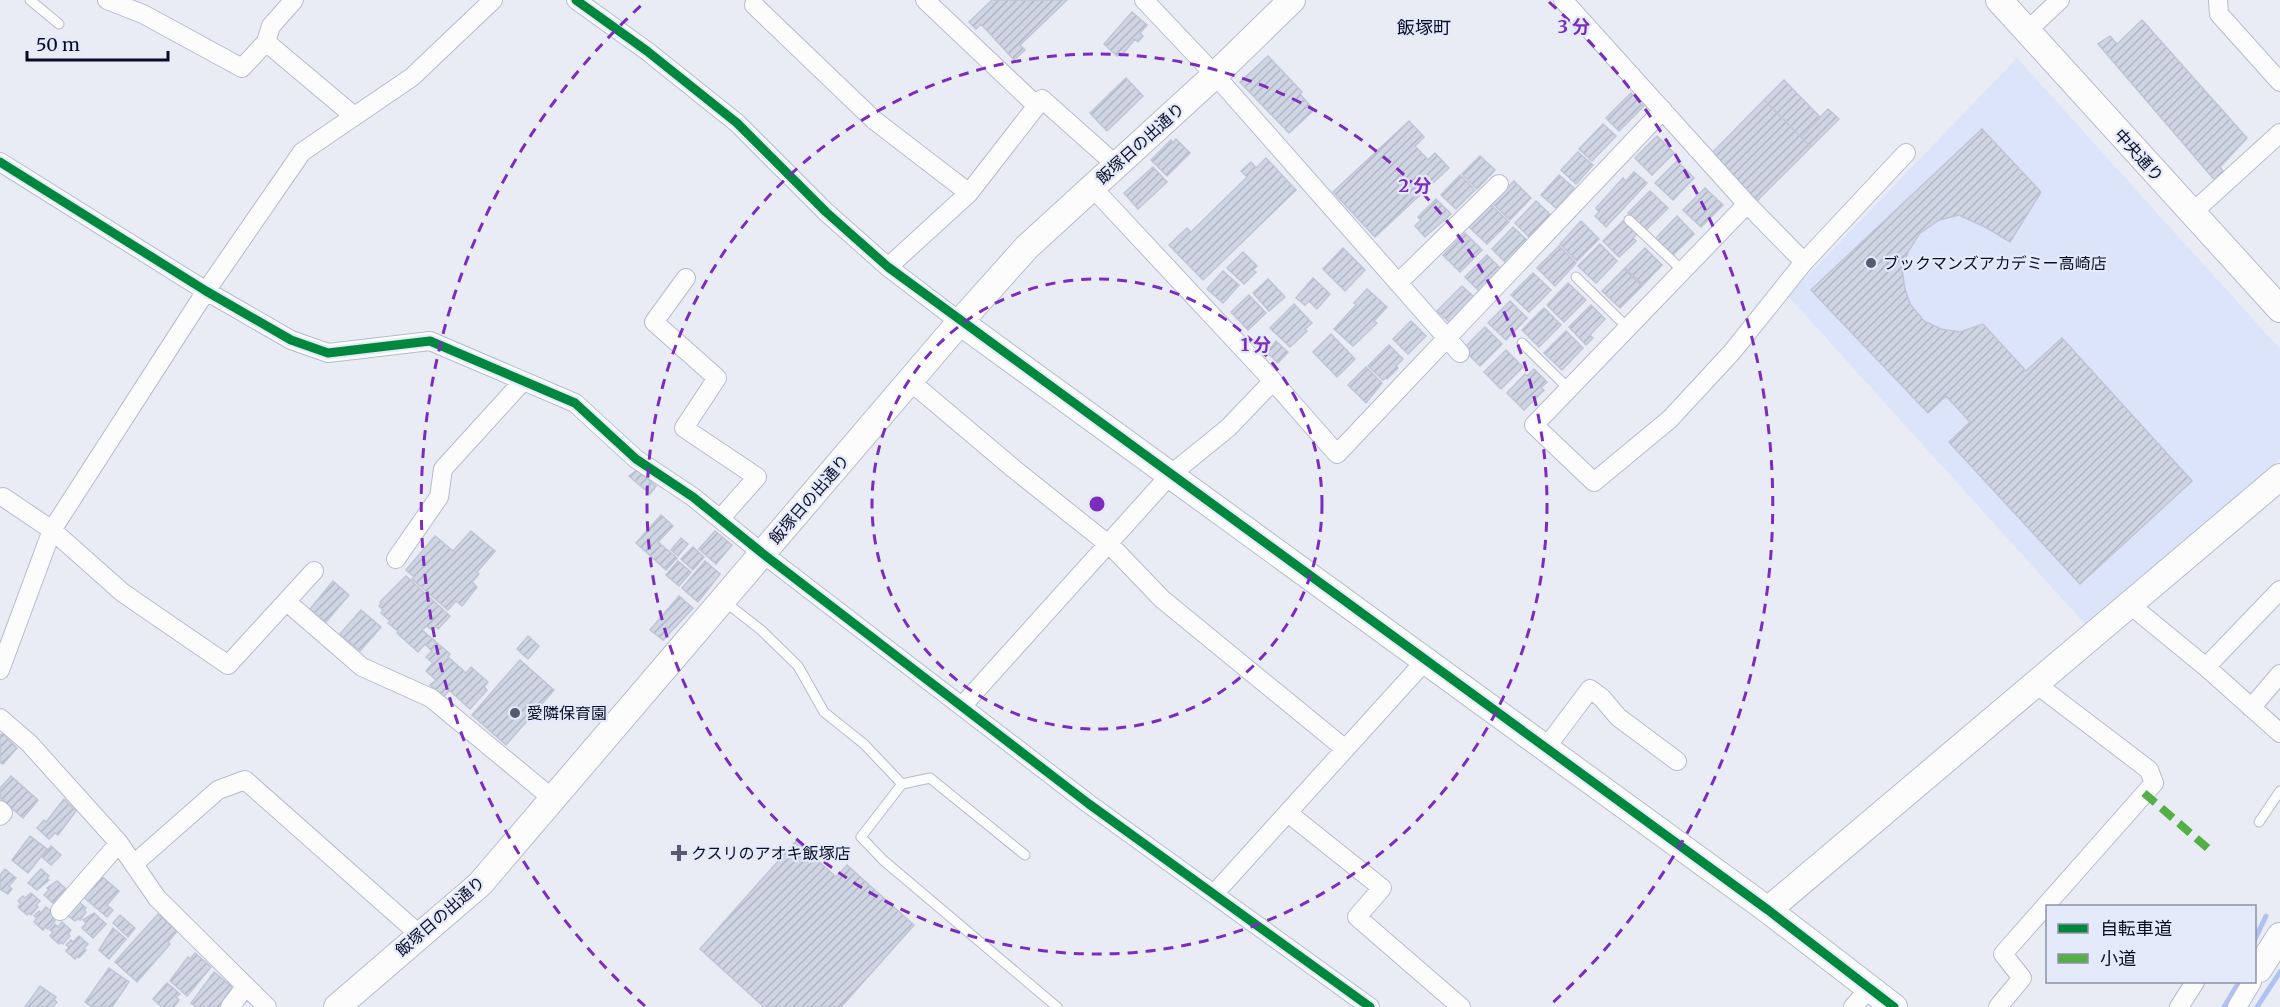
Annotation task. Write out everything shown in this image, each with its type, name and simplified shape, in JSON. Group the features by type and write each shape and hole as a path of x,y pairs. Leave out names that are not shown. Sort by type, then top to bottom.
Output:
{"street":[{"path":"107,0 143,14 242,68 266,42 271,26 294,0"},
{"path":"0,670 52,530 206,291 302,152 412,76 493,0"},
{"path":"576,0 648,51 737,123 826,212 888,267 960,322 1768,910 1861,998 1894,1007"},
{"path":"925,0 1037,106"},
{"path":"1144,0 1215,75 1460,353"},
{"name":"飯塚日の出通り","path":"337,1007 480,884 960,322 1027,247 1215,75 1293,0"},
{"path":"1563,0 1747,204 1804,262"},
{"name":"中央通り","path":"1999,0 2280,309"},
{"path":"2027,31 2060,0"},
{"path":"2218,0 2219,14 2280,82"},
{"path":"754,5 874,120 969,193"},
{"path":"266,42 354,116"},
{"path":"888,267 969,193 1042,99 1116,165"},
{"path":"1092,187 1273,381 1337,454 1663,110"},
{"path":"2192,213 2280,133"},
{"path":"1747,204 1534,425 1594,482 1670,419 1732,352 1804,262 1906,153"},
{"path":"0,162 206,291 291,340 328,353 430,341 575,403 636,459 693,497 762,553 963,705 1089,804 1370,1007"},
{"path":"1398,283 1498,184"},
{"path":"686,278 654,322 717,378 684,428 757,477 720,519"},
{"path":"396,559 438,497 443,469 524,381"},
{"path":"963,705 1170,475 1228,428 1273,381"},
{"path":"911,382 1014,469 1109,544 1162,599 1344,748"},
{"path":"1768,910 2280,477"},
{"path":"3,497 52,530 123,593 228,665 314,572"},
{"path":"2206,668 2280,590"},
{"path":"287,602 362,667 431,698 553,799"},
{"path":"2129,604 2280,733"},
{"path":"1214,894 1425,661"},
{"path":"2251,708 2280,674"},
{"path":"2036,684 2149,770 2154,783 2056,903"},
{"path":"1545,749 1590,689 1602,698 1618,717 1677,761"},
{"path":"0,718 29,743 119,843 157,898 267,1007"},
{"path":"135,863 218,790 245,780 420,935"},
{"path":"0,810 3,813 0,816"},
{"path":"1288,813 1382,888 1357,918 1461,1007"},
{"path":"60,911 119,843"},
{"path":"1998,1007 2022,978 2003,954 2046,913"},
{"path":"2256,977 2265,963"},
{"path":"2178,1007 2194,983"},
{"path":"2237,1007 2252,983"},
{"path":"230,1007 246,986"}],"lane":[{"path":"30,0 59,24"},
{"path":"1629,220 1683,271"},
{"path":"1576,277 1628,328"},
{"path":"1522,343 1569,389"},
{"path":"722,600 761,630 798,666 824,712 864,744 902,784"},
{"path":"1025,855 930,778 902,784 861,837 883,860 1057,1007"},
{"path":"2259,822 2280,791"}],"shaded area":[{"path":"2017,58 2280,349 2280,459 2086,625 1788,296"}],"building":[{"path":"992,0 1067,0 1020,45 1025,50 1014,60 981,24 976,29 969,22"},
{"path":"1132,12 1147,25 1140,33 1143,36 1138,42 1135,39 1121,56 1118,54 1117,56 1104,44"},
{"path":"2142,20 2247,138 2220,167 2226,175 2217,183 2098,44 2110,36 2117,44"},
{"path":"1268,56 1302,92 1300,94 1314,110 1289,133 1240,82"},
{"path":"1126,78 1143,96 1107,131 1090,113"},
{"path":"1784,80 1820,117 1801,137 1764,100"},
{"path":"1631,93 1644,106 1619,131 1606,118"},
{"path":"1764,100 1811,147 1757,201 1710,155"},
{"path":"1828,109 1839,119 1811,147 1801,137"},
{"path":"1409,121 1424,137 1415,146 1428,160 1435,153 1449,168 1375,237 1333,192"},
{"path":"1603,124 1616,136 1592,161 1579,149"},
{"path":"1982,129 2041,192 2010,242 1959,215 1939,220 1919,234 1908,252 1902,269 1910,304 1924,321 1941,329 1960,332 1983,324 2026,371 2062,338 2192,481 2080,584 1949,442 1970,422 1946,396 1928,413 1811,290"},
{"path":"1657,136 1674,153 1652,175 1635,158"},
{"path":"1176,139 1190,153 1167,176 1151,160 1171,140 1173,143"},
{"path":"1578,152 1593,165 1576,184 1561,170"},
{"path":"1480,156 1495,170 1477,189 1462,174"},
{"path":"1266,158 1296,190 1203,280 1169,245 1187,228 1191,232 1247,177 1241,171 1251,162 1256,168"},
{"path":"1677,161 1694,178 1673,200 1655,183"},
{"path":"1153,167 1167,182 1138,209 1124,193"},
{"path":"1634,172 1647,183 1606,227 1595,216 1599,212 1596,208 1623,178 1626,181"},
{"path":"1460,175 1475,190 1456,209 1441,195"},
{"path":"1559,175 1574,188 1556,208 1541,195"},
{"path":"1514,181 1531,198 1510,220 1492,203"},
{"path":"1705,188 1723,205 1701,227 1683,210"},
{"path":"1650,191 1668,208 1646,230 1628,213"},
{"path":"1436,199 1451,214 1425,237 1415,226 1421,220 1418,217"},
{"path":"1536,201 1554,218 1532,240 1515,223"},
{"path":"1491,205 1509,222 1487,244 1469,227"},
{"path":"1677,216 1694,234 1672,256 1655,239"},
{"path":"1624,220 1637,234 1633,238 1636,241 1619,257 1603,241"},
{"path":"1581,221 1599,239 1577,261 1560,244"},
{"path":"1513,227 1531,244 1509,266 1492,249"},
{"path":"1465,233 1482,250 1460,272 1443,255"},
{"path":"1600,244 1617,261 1596,283 1578,266"},
{"path":"1559,246 1576,263 1555,286 1537,268"},
{"path":"1343,248 1365,270 1345,291 1323,269"},
{"path":"1645,248 1662,265 1643,285 1625,268"},
{"path":"1243,252 1257,266 1253,270 1256,272 1244,284 1227,268"},
{"path":"1487,255 1504,272 1482,294 1465,277"},
{"path":"1624,269 1642,286 1620,308 1602,291"},
{"path":"1223,271 1239,285 1223,303 1207,289"},
{"path":"1533,273 1551,290 1529,312 1511,295"},
{"path":"1313,278 1330,294 1317,309 1309,301 1305,305 1296,298"},
{"path":"1268,279 1285,297 1269,311 1253,293"},
{"path":"1568,283 1586,300 1564,322 1547,305"},
{"path":"1462,286 1474,297 1450,323 1437,311"},
{"path":"1367,289 1387,307 1374,321 1377,323 1353,346 1334,329"},
{"path":"1249,295 1266,313 1248,330 1231,312"},
{"path":"1510,301 1527,318 1506,340 1488,323"},
{"path":"1294,304 1312,323 1290,347 1270,328"},
{"path":"1591,305 1605,319 1590,335 1593,338 1586,345 1569,327"},
{"path":"1544,308 1561,325 1539,347 1522,330"},
{"path":"1411,321 1426,336 1408,354 1393,339"},
{"path":"1485,327 1502,344 1480,366 1463,349"},
{"path":"1566,331 1583,348 1562,370 1544,353"},
{"path":"1331,334 1355,359 1337,377 1313,352"},
{"path":"1256,338 1269,350 1276,341 1288,352 1278,363 1254,340"},
{"path":"1389,345 1403,359 1396,366 1398,368 1383,380 1368,366"},
{"path":"1506,350 1523,367 1501,389 1484,372"},
{"path":"1366,367 1382,383 1366,403 1348,385"},
{"path":"1534,369 1547,382 1541,388 1544,390 1524,410 1507,393 1525,374 1527,376"},
{"path":"637,470 656,486 650,494 629,476"},
{"path":"661,515 673,526 658,542 677,558 666,570 636,543"},
{"path":"471,531 495,551 477,572 479,574 472,582 477,587 462,606 456,601 448,610 412,579 414,577 406,570 435,536 453,551"},
{"path":"715,531 732,545 716,564 699,549"},
{"path":"681,538 688,544 678,556 671,550"},
{"path":"693,547 704,557 693,570 681,559"},
{"path":"678,561 691,572 679,586 666,575"},
{"path":"705,561 720,574 698,602 682,588"},
{"path":"406,576 450,616 438,629 436,626 432,630 427,626 422,630 450,654 448,657 466,673 471,667 488,682 484,687 487,690 470,709 449,690 444,697 430,685 436,680 426,671 433,663 426,657 432,651 425,644 418,652 397,633 399,632 381,613 383,610 379,606 380,602"},
{"path":"333,581 349,595 326,622 310,609"},
{"path":"679,596 693,608 663,640 650,630"},
{"path":"361,610 381,627 360,651 340,634"},
{"path":"528,636 539,646 528,659 517,649"},
{"path":"520,660 554,690 506,745 472,715"},
{"path":"3,734 17,748 3,764 0,762 0,735"},
{"path":"11,776 38,800 23,818 0,798 0,788"},
{"path":"64,799 76,811 58,835 55,833 49,839 37,828 44,820 46,822"},
{"path":"30,836 47,849 28,873 12,860"},
{"path":"796,841 836,877 847,865 914,925 841,1007 764,1007 700,949"},
{"path":"51,846 61,855 51,865 42,857"},
{"path":"5,869 16,878 9,886 12,889 8,894 0,889 0,875"},
{"path":"41,869 49,876 47,878 49,880 37,890 28,883"},
{"path":"99,874 119,891 107,905 113,910 107,917 81,895"},
{"path":"57,881 66,889 58,902 56,900 53,903 44,895 49,890 47,888"},
{"path":"31,893 40,901 31,915 29,913 27,915 18,907 21,904 18,901"},
{"path":"77,900 86,908 84,910 86,912 80,920 78,918 75,921 66,914"},
{"path":"46,907 55,915 52,918 55,921 48,929 45,927 43,930 34,922 37,918 34,916"},
{"path":"94,913 106,924 93,938 82,928 86,923 83,920"},
{"path":"158,914 177,931 168,942 170,944 137,982 115,962"},
{"path":"120,915 135,928 128,937 113,923"},
{"path":"62,922 71,930 68,934 70,936 63,944 61,942 59,944 50,936 53,932 50,930 55,924 58,927"},
{"path":"113,928 126,939 109,959 99,950"},
{"path":"79,936 88,944 84,948 86,950 75,959 66,951 69,947 66,945"},
{"path":"195,953 211,967 187,996 170,981 188,957 190,959"},
{"path":"109,968 129,982 112,1007 92,1007 85,1002"},
{"path":"214,972 232,987 225,997 229,1000 224,1007 196,1007 191,1003"},
{"path":"167,983 180,994 176,997 179,1000 174,1007 162,1007 153,999"},
{"path":"40,986 56,997 54,1000 57,1002 53,1007 25,1007"}],"waterway":[{"path":"2256,937 2266,916"},
{"path":"2257,1007 2280,972"},
{"path":"2224,1007 2238,983"}],"marked path":[{"path":"2144,793 2211,851"}],"cycle path":[{"path":"576,0 647,51 737,123 826,212 888,267 1768,910 1894,1007"},
{"path":"0,162 206,291 291,340 328,353 430,341 575,403 636,459 693,497 762,553 1089,804 1370,1007"}],"place":[{"name":"ブックマンズアカデミー高崎店","path":"1871,263"},
{"name":"愛隣保育園","path":"515,713"},
{"name":"クスリのアオキ飯塚店","path":"679,853"}],"district":[{"name":"飯塚町","path":"1424,28"}]}
